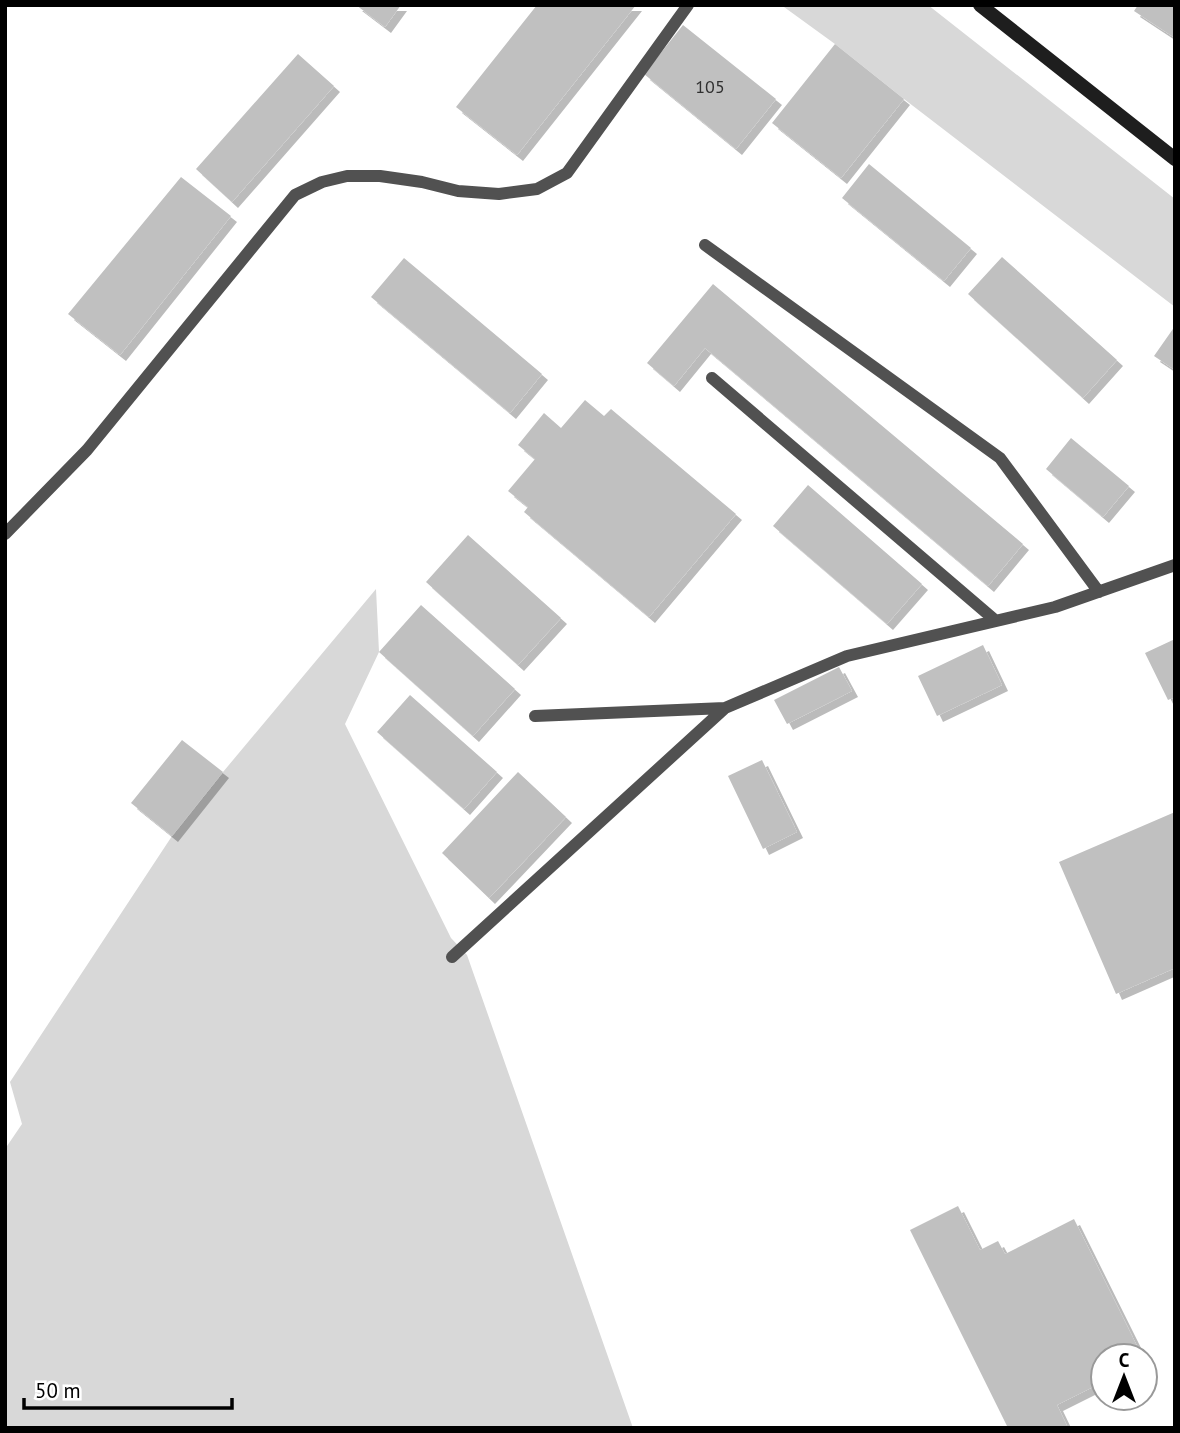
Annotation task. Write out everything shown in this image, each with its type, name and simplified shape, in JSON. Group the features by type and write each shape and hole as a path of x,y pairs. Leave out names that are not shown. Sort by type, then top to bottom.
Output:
{"main road":[{"path":"980,5 1175,159"}],"lane":[{"path":"5,534 87,450 295,195 322,182 347,176 391,177 458,191 499,194 537,188 567,173 688,5"},
{"path":"705,245 1000,458 1099,592"},
{"path":"712,378 996,621"},
{"path":"452,957 725,708 847,656 1055,607 1175,565"},
{"path":"535,716 725,708"}],"shaded area":[{"path":"928,5 1175,199 1175,307 784,7"},
{"path":"376,589 379,652 345,724 451,938 467,955 633,1428 5,1428 5,1149 22,1124 10,1082 172,836"}],"building":[{"path":"356,5 401,5 385,27"},
{"path":"537,5 636,5 517,155 456,107"},
{"path":"1138,5 1175,5 1175,38 1134,11"},
{"path":"683,25 776,99 736,149 644,74"},
{"path":"835,44 904,99 841,178 772,123"},
{"path":"298,54 334,86 232,202 196,169"},
{"path":"869,164 971,248 944,281 842,198"},
{"path":"181,177 231,216 120,355 68,314"},
{"path":"1002,257 1117,360 1083,398 968,294"},
{"path":"404,258 542,374 510,413 371,297"},
{"path":"713,284 1023,544 988,586 705,348 674,386 647,363"},
{"path":"1175,326 1175,370 1154,356"},
{"path":"585,400 604,416 611,409 736,514 649,617 524,512 528,507 508,491 535,459 518,445 544,413 561,428"},
{"path":"1071,438 1129,486 1103,517 1046,469"},
{"path":"808,485 922,584 887,624 773,526"},
{"path":"468,535 561,618 518,665 426,582"},
{"path":"421,605 515,689 473,736 379,652"},
{"path":"1175,639 1175,697 1168,700 1145,653"},
{"path":"983,645 1002,685 937,716 918,676"},
{"path":"839,667 852,691 787,724 774,700"},
{"path":"410,695 497,772 464,809 377,732"},
{"path":"182,740 223,772 172,836 131,803"},
{"path":"762,760 797,832 763,849 728,776"},
{"path":"518,772 566,817 489,898 442,853"},
{"path":"1175,812 1175,968 1116,994 1059,862"},
{"path":"958,1206 980,1250 998,1241 1005,1254 1074,1219 1135,1342 1089,1342 1089,1389 1057,1405 1068,1428 1008,1428 910,1230"}]}
